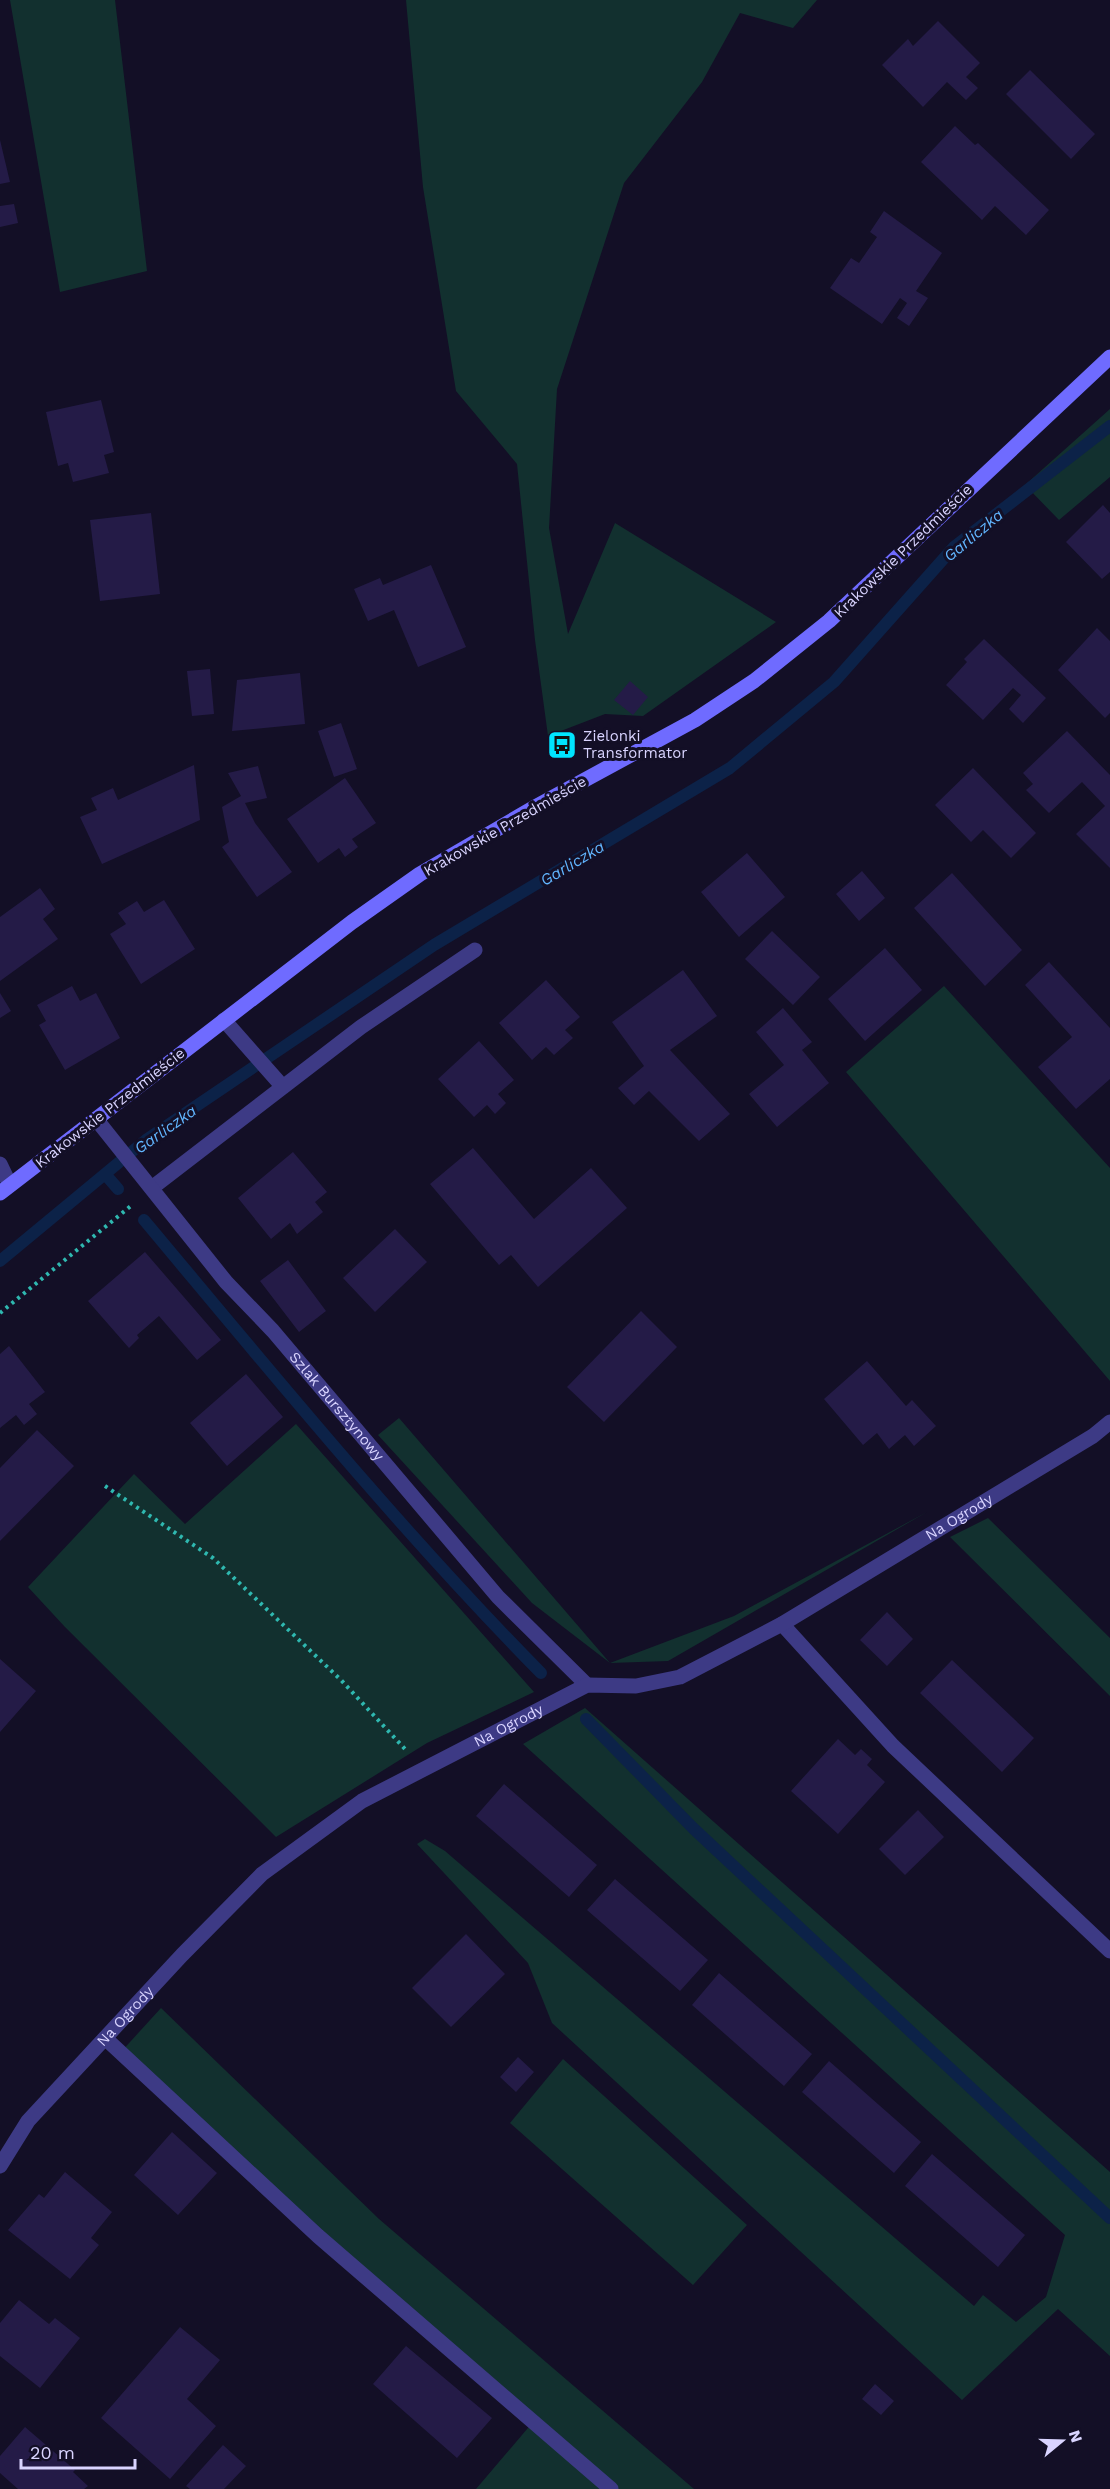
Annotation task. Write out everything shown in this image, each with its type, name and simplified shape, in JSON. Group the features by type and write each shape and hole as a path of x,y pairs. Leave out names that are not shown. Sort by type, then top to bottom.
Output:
{"main road":[{"name":"Krakowskie Przedmieście","path":"5,1189 352,922 430,868 695,720 754,681 829,621 1110,357"}],"street":[{"path":"153,1187 279,1082 475,950"},
{"path":"224,1020 279,1082"},
{"name":"Szlak Bursztynowy","path":"96,1119 142,1173 226,1282 273,1332 498,1597 587,1685"},
{"path":"0,1164 5,1189"},
{"name":"Na Ogrody","path":"0,2166 28,2121 262,1874 362,1801 587,1685 636,1686 680,1677 782,1624 1093,1436 1110,1422"},
{"path":"782,1624 893,1746 1110,1951"},
{"path":"105,2038 318,2236 611,2489"}],"path":[{"path":"0,1313 153,1187"},
{"path":"105,1486 213,1558 342,1680 422,1769"}],"green space":[{"path":"10,0 115,0 147,271 60,292"},
{"path":"406,0 817,0 793,28 740,13 702,82 624,183 557,389 549,528 568,634 615,523 776,622 643,716 605,714 548,736 535,640 517,464 456,391 423,187"},
{"path":"1110,409 1110,477 1059,520 1025,485"},
{"path":"944,986 1110,1168 1110,1381 846,1072"},
{"path":"399,1418 610,1663 532,1603 378,1435"},
{"path":"296,1424 534,1692 427,1743 276,1837 65,1627 28,1587 134,1474 185,1524"},
{"path":"927,1512 668,1661 610,1663 734,1616"},
{"path":"988,1518 1110,1638 1110,1696 950,1537"},
{"path":"585,1708 1110,2172 1110,2356 1058,2309 962,2400 552,2023 528,1963 417,1844 425,1839 445,1851 974,2306 983,2295 1016,2322 1046,2297 1065,2235 523,1744"},
{"path":"161,2008 379,2219 694,2489 476,2489 533,2422 120,2053"},
{"path":"563,2059 747,2225 693,2285 510,2123"}],"building":[{"path":"938,21 980,63 966,77 978,88 966,100 947,82 923,107 882,65 908,39 913,46"},
{"path":"1030,70 1095,134 1071,159 1006,94"},
{"path":"955,126 975,145 978,143 1049,210 1026,235 995,206 982,220 921,162"},
{"path":"0,140 10,182 0,184"},
{"path":"14,204 18,223 0,227 0,206"},
{"path":"884,211 942,253 916,291 928,298 909,326 897,318 907,303 900,298 882,324 830,288 851,258 859,263 877,237 870,232"},
{"path":"101,400 114,452 104,455 109,473 73,482 68,463 58,466 46,412"},
{"path":"1103,505 1110,513 1110,572 1102,579 1066,542"},
{"path":"151,513 160,594 100,601 90,520"},
{"path":"431,565 466,647 418,667 394,610 368,621 354,589 380,578 383,585"},
{"path":"1097,628 1110,641 1110,713 1105,718 1058,670"},
{"path":"984,639 1046,698 1023,723 1009,709 1021,695 1013,688 983,720 946,685 967,662 964,659"},
{"path":"210,669 214,714 192,716 187,671"},
{"path":"300,673 305,724 232,731 237,680"},
{"path":"630,681 648,697 633,715 614,700"},
{"path":"341,723 357,769 334,777 318,731"},
{"path":"1067,731 1110,775 1110,868 1076,834 1105,806 1082,782 1049,813 1026,790 1033,784 1023,773"},
{"path":"194,765 200,820 102,864 80,817 97,810 91,798 113,788 118,800"},
{"path":"258,766 267,798 245,803 255,823 292,872 257,897 222,847 229,842 222,807 241,796 228,773"},
{"path":"973,768 1036,833 1011,858 983,830 971,842 935,805"},
{"path":"345,778 376,823 352,839 358,847 345,857 339,848 318,863 287,819"},
{"path":"747,853 785,897 739,937 701,892"},
{"path":"862,871 885,898 859,921 836,894"},
{"path":"952,873 1022,950 985,986 914,908"},
{"path":"40,888 55,909 43,919 58,939 0,981 0,917"},
{"path":"164,900 195,949 141,984 110,934 126,924 118,913 137,901 144,912"},
{"path":"772,931 820,977 793,1005 745,959"},
{"path":"885,948 922,990 865,1041 828,999"},
{"path":"1049,962 1110,1028 1110,1079 1076,1109 1038,1067 1072,1037 1025,985"},
{"path":"683,970 717,1016 670,1050 730,1114 699,1141 649,1091 634,1105 618,1088 644,1066 612,1022"},
{"path":"546,980 580,1017 565,1030 573,1038 554,1055 546,1047 532,1060 499,1023"},
{"path":"72,986 80,1001 96,993 120,1038 65,1070 39,1025 46,1021 37,1005"},
{"path":"0,993 11,1011 0,1018"},
{"path":"783,1008 812,1042 802,1050 829,1083 777,1127 749,1094 784,1065 756,1032"},
{"path":"479,1041 514,1080 498,1094 506,1103 495,1114 487,1105 474,1117 438,1079"},
{"path":"473,1148 534,1219 591,1168 627,1208 538,1287 511,1255 499,1265 430,1184"},
{"path":"293,1152 327,1192 315,1202 323,1212 297,1234 290,1223 271,1239 238,1198"},
{"path":"395,1229 427,1262 375,1312 343,1278"},
{"path":"145,1252 221,1340 197,1360 159,1316 137,1335 139,1338 129,1348 88,1301"},
{"path":"288,1260 326,1311 299,1332 260,1281"},
{"path":"641,1311 677,1347 604,1422 567,1387"},
{"path":"9,1346 45,1392 29,1404 37,1414 24,1425 16,1415 0,1428 0,1354"},
{"path":"867,1361 906,1406 912,1400 936,1426 914,1446 905,1435 889,1449 877,1433 863,1445 824,1399"},
{"path":"246,1374 283,1417 227,1466 190,1423"},
{"path":"37,1430 74,1466 0,1541 0,1468"},
{"path":"887,1612 913,1639 887,1666 860,1640"},
{"path":"0,1659 36,1691 0,1732"},
{"path":"952,1660 1034,1738 1002,1772 920,1693"},
{"path":"838,1739 855,1755 861,1749 872,1759 867,1765 885,1782 838,1834 791,1791"},
{"path":"504,1784 597,1865 569,1897 476,1816"},
{"path":"918,1810 944,1837 905,1875 879,1849"},
{"path":"615,1879 708,1960 680,1991 587,1910"},
{"path":"466,1934 505,1974 451,2027 412,1988"},
{"path":"719,1973 812,2054 784,2086 692,2005"},
{"path":"518,2057 534,2072 516,2092 500,2077"},
{"path":"829,2061 921,2142 894,2173 802,2092"},
{"path":"172,2132 217,2173 178,2215 134,2175"},
{"path":"932,2154 1025,2235 998,2267 905,2186"},
{"path":"65,2172 112,2212 91,2238 99,2245 70,2279 8,2230 39,2194 44,2198"},
{"path":"19,2300 49,2324 55,2318 80,2338 40,2388 0,2356 0,2323"},
{"path":"180,2327 220,2360 187,2399 216,2426 170,2479 101,2418"},
{"path":"406,2346 492,2418 457,2458 373,2384"},
{"path":"875,2384 894,2401 881,2415 862,2399"},
{"path":"25,2427 75,2470 73,2472 88,2486 84,2489 18,2489 0,2473 0,2456"},
{"path":"223,2445 246,2466 224,2489 190,2489 186,2486"}],"waterway":[{"name":"Garliczka","path":"0,1261 146,1140 434,945 730,768 834,682 954,547 1110,426"},
{"path":"105,1174 118,1189"},
{"path":"144,1220 387,1507 541,1673"},
{"path":"586,1719 694,1829 1110,2218"}],"place":[{"name":"Zielonki Transformator","path":"562,745"}]}
